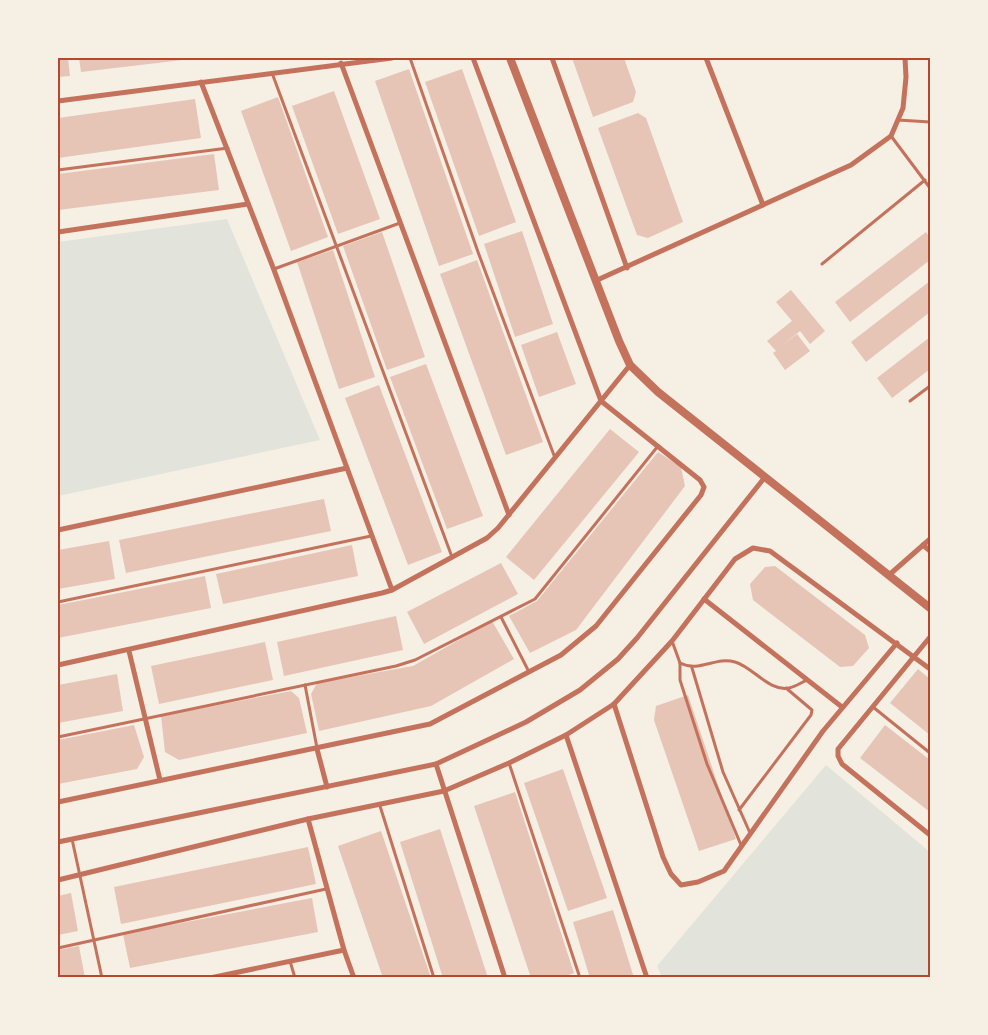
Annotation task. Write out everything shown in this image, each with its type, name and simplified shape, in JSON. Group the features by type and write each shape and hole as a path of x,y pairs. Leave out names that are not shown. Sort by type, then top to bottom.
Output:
{"street":[{"path":"58,101 341,63 392,58"},
{"path":"58,802 430,724 560,655 596,626 701,495 704,487 700,480 601,401 474,58"},
{"path":"510,58 595,281 630,364 658,392 930,608"},
{"path":"552,58 627,268"},
{"path":"706,58 764,205"},
{"path":"595,281 851,165 891,136 903,108 906,76 905,58"},
{"path":"341,63 509,515"},
{"path":"201,82 274,270 392,590"},
{"path":"58,232 248,204"},
{"path":"58,665 129,651 392,590 487,538 509,515 630,364"},
{"path":"58,530 347,468"},
{"path":"58,842 436,764 526,722 580,690 618,659 637,638 765,476"},
{"path":"889,575 930,539"},
{"path":"923,545 930,551"},
{"path":"58,880 308,819 380,806 444,791 509,763 566,735 614,704 672,641 735,559 753,548 770,550 930,669"},
{"path":"704,599 842,707"},
{"path":"930,637 838,749 838,756 842,764 930,836"},
{"path":"614,704 662,857 671,874 681,885 698,882 724,871 741,844 842,707 897,643"},
{"path":"129,651 160,780"},
{"path":"566,735 647,978"},
{"path":"317,749 327,788"},
{"path":"436,764 506,978"},
{"path":"308,819 326,889 354,978"},
{"path":"210,978 344,950"}],"lane":[{"path":"410,58 482,262 555,458"},
{"path":"272,73 452,558"},
{"path":"898,120 930,122"},
{"path":"891,136 930,188"},
{"path":"58,170 228,148"},
{"path":"822,264 925,180"},
{"path":"274,270 400,223"},
{"path":"910,401 930,386"},
{"path":"58,737 396,666 415,660 535,599 658,445"},
{"path":"58,602 371,536"},
{"path":"501,617 529,672"},
{"path":"672,641 680,663 680,680 707,764 741,844"},
{"path":"680,663 692,668 723,659 738,662 776,687 786,688 807,680"},
{"path":"692,668 723,772 750,832"},
{"path":"305,685 317,749"},
{"path":"739,810 812,715 812,710 786,688"},
{"path":"872,707 930,753"},
{"path":"509,763 580,978"},
{"path":"380,806 434,978"},
{"path":"72,839 102,978"},
{"path":"58,948 326,889"},
{"path":"290,962 295,978"}],"shaded area":[{"path":"227,219 320,440 58,496 58,242"},
{"path":"826,765 930,852 930,977 662,977 657,966"}],"building":[{"path":"58,58 68,58 70,76 58,77"},
{"path":"79,58 191,58 191,59 81,72"},
{"path":"572,58 624,58 636,92 633,102 593,117"},
{"path":"409,69 473,254 439,266 375,81"},
{"path":"462,69 516,222 479,236 425,82"},
{"path":"334,91 380,219 338,234 292,106"},
{"path":"278,97 328,237 291,251 241,111"},
{"path":"195,99 201,138 58,158 58,118"},
{"path":"638,113 646,118 683,222 648,238 637,235 598,128"},
{"path":"214,154 219,190 58,210 58,174"},
{"path":"522,231 553,324 515,337 484,244"},
{"path":"382,232 425,357 387,370 343,246"},
{"path":"926,232 930,238 930,260 850,322 835,302"},
{"path":"333,250 375,377 339,389 297,262"},
{"path":"477,260 543,442 506,455 440,274"},
{"path":"930,281 930,312 866,362 851,342"},
{"path":"791,290 825,331 810,344 800,331 781,346 797,334 810,351 785,370 773,353 776,351 767,341 792,321 776,302"},
{"path":"557,332 576,384 539,397 521,345"},
{"path":"930,337 930,369 892,398 877,378"},
{"path":"426,364 483,516 447,529 390,377"},
{"path":"379,385 442,552 408,565 345,398"},
{"path":"610,429 639,452 534,580 506,557"},
{"path":"658,452 681,467 685,486 576,630 530,653 509,616 537,601"},
{"path":"324,499 331,531 126,573 119,540"},
{"path":"109,541 115,579 58,589 58,550"},
{"path":"352,545 358,576 223,604 216,574"},
{"path":"501,563 518,594 424,644 407,612"},
{"path":"775,566 865,635 869,648 853,666 840,667 753,600 750,584 765,567"},
{"path":"205,576 211,608 58,638 58,605"},
{"path":"396,616 403,650 284,676 277,642"},
{"path":"492,621 514,659 431,706 319,731 311,694 317,683 413,666"},
{"path":"265,642 273,680 159,704 151,666"},
{"path":"918,669 930,679 930,735 890,703"},
{"path":"117,674 123,711 58,723 58,685"},
{"path":"291,691 299,698 307,733 179,760 165,752 161,716"},
{"path":"688,695 736,839 699,851 654,720 656,706"},
{"path":"134,725 144,757 137,769 58,784 58,740"},
{"path":"885,725 930,760 930,812 860,758"},
{"path":"563,769 607,898 568,911 524,783"},
{"path":"515,792 574,973 560,978 531,978 474,806"},
{"path":"440,829 488,978 443,978 400,842"},
{"path":"381,831 431,978 383,978 338,846"},
{"path":"308,847 316,884 121,924 114,887"},
{"path":"71,893 78,931 58,935 58,896"},
{"path":"312,898 318,932 130,968 123,934"},
{"path":"613,910 634,978 590,978 573,922"},
{"path":"79,946 85,978 58,978 58,950"}]}
